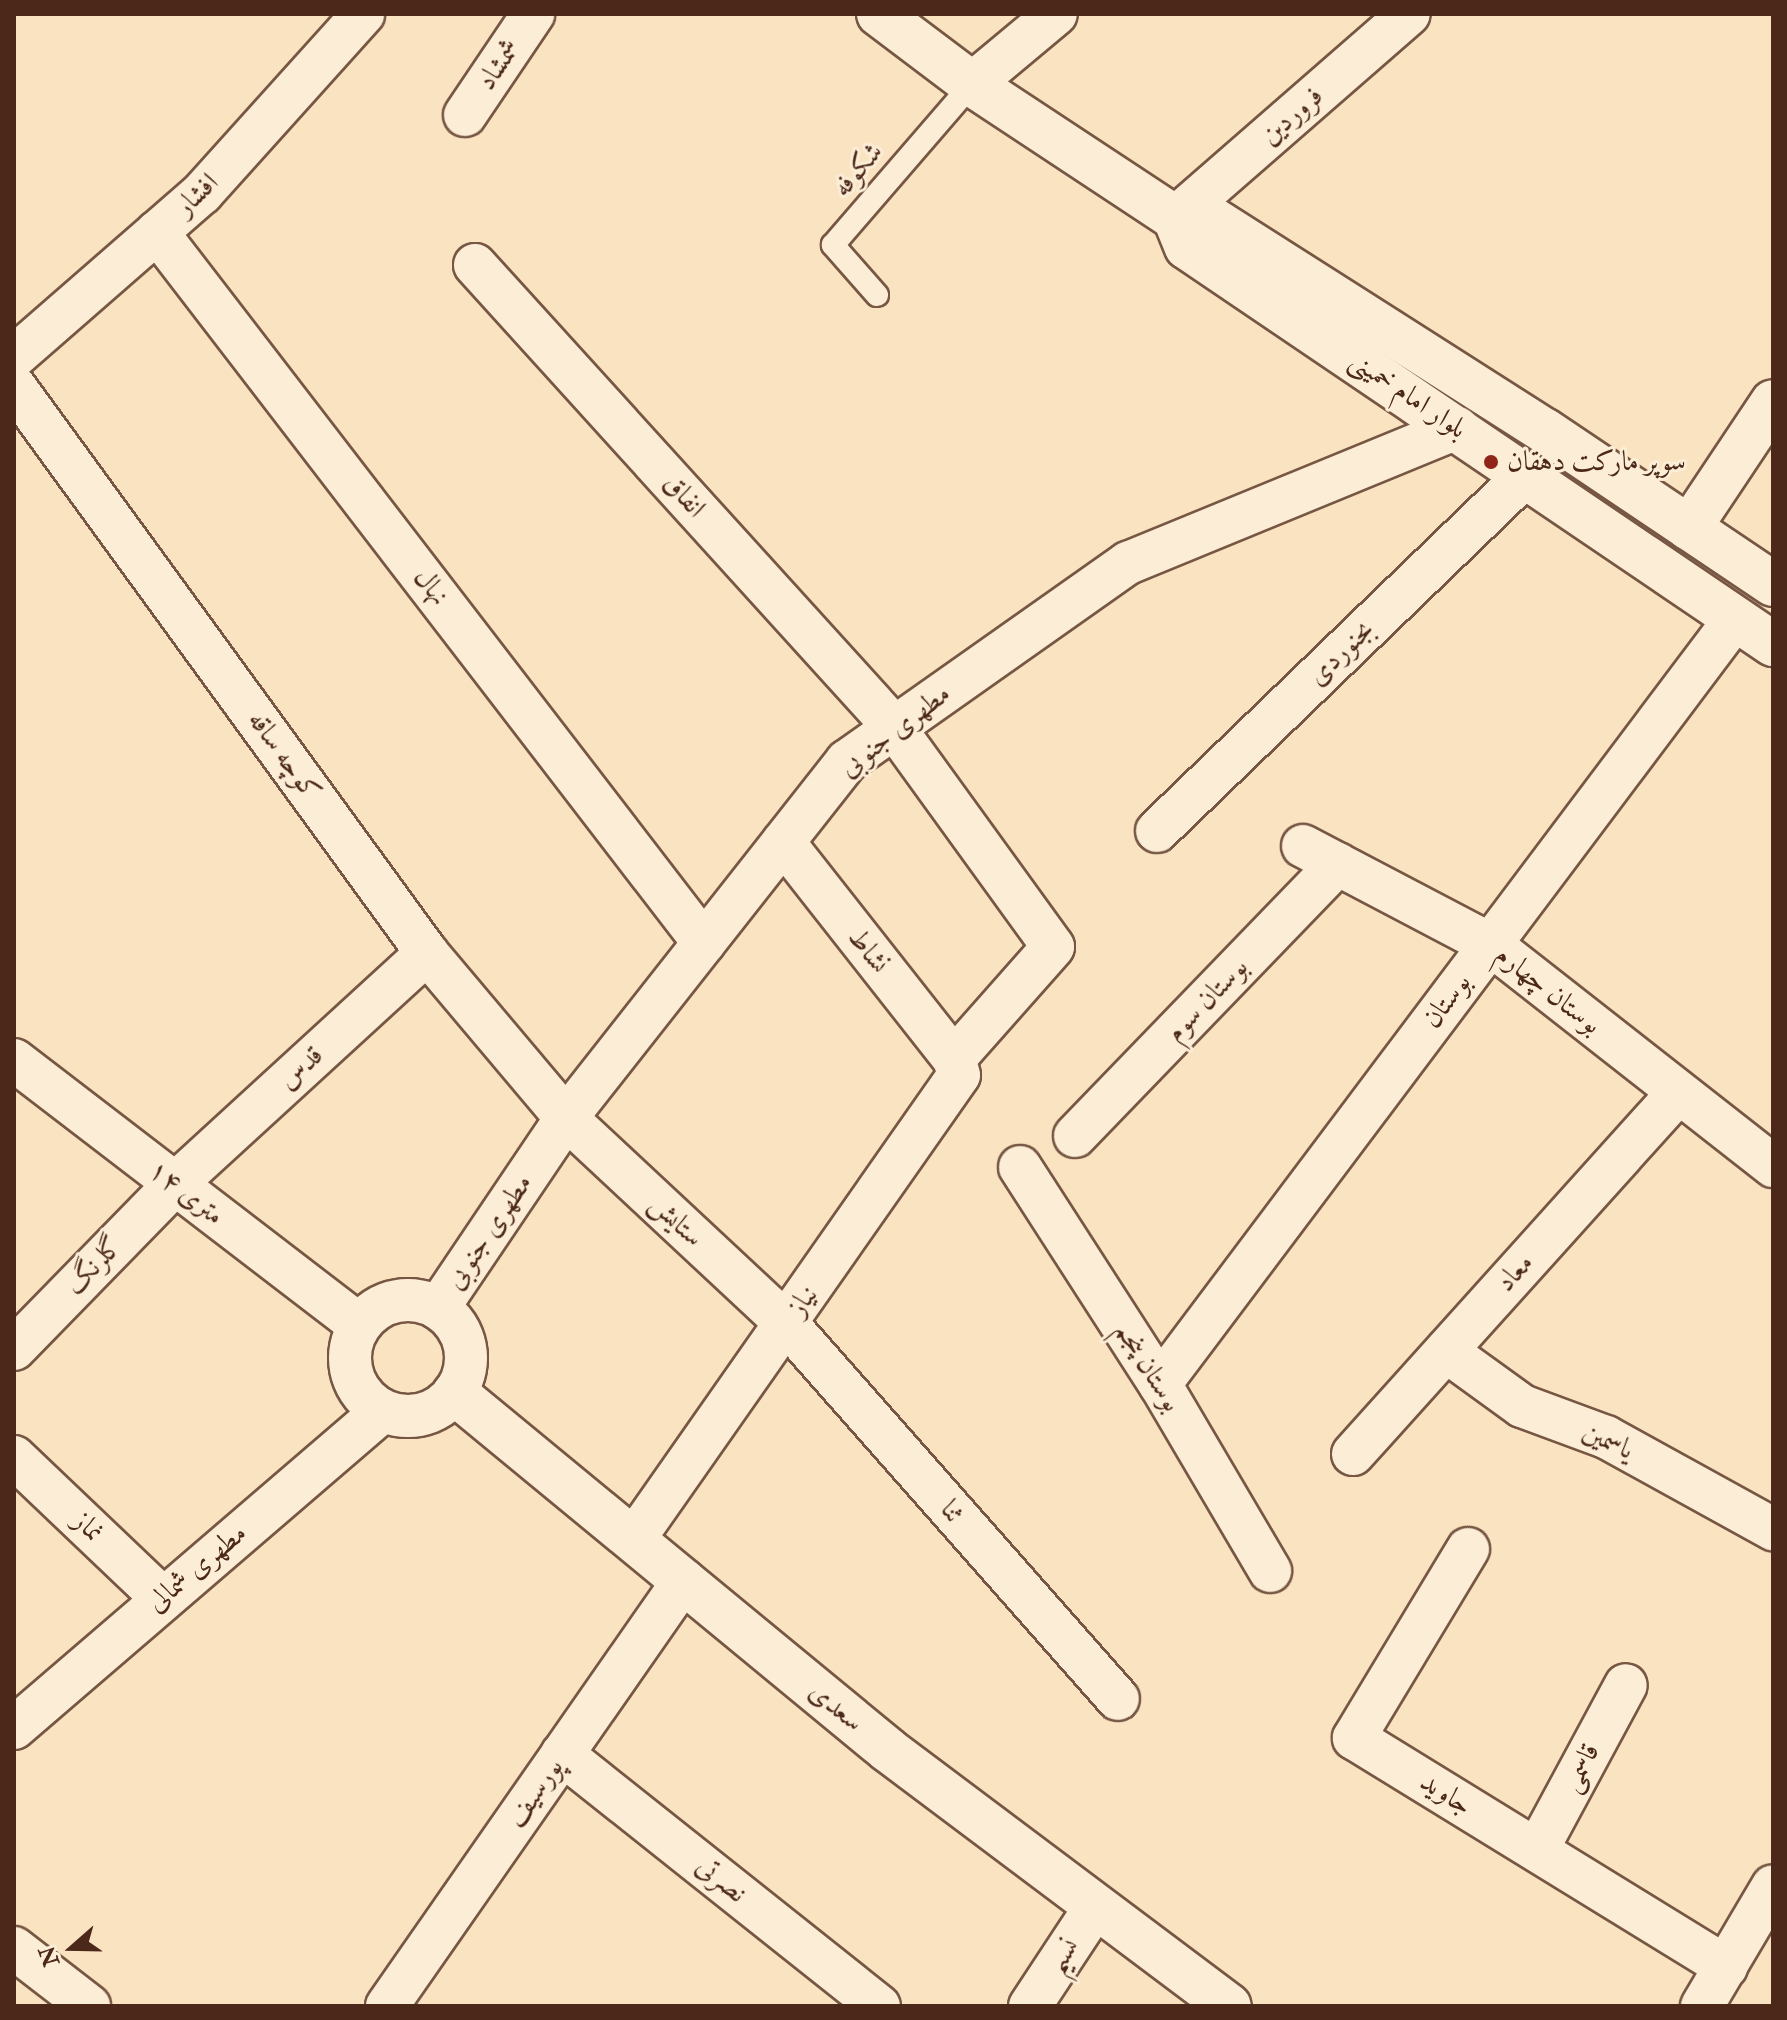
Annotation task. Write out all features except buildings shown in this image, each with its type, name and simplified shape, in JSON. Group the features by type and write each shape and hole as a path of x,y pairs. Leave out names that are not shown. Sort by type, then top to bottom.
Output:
{"street":[{"name":"افشار","path":"14,357 202,193 363,14"},
{"name":"شمشاد","path":"465,115 533,14"},
{"name":"بلوار امام خمینی","path":"879,14 972,84 1175,218 1211,218 1773,584"},
{"path":"972,84 1056,14"},
{"name":"فروردین","path":"1175,218 1409,14"},
{"name":"بلوار امام خمینی","path":"1175,218 1187,247 1773,644"},
{"name":"نهال","path":"157,232 704,943"},
{"name":"انفاق","path":"475,265 894,727 1053,947 954,1059"},
{"name":"کوچه ساقه","path":"14,386 427,953 566,1118"},
{"path":"1689,528 1773,402"},
{"name":"مطهری جنوبی","path":"438,1308 566,1118 847,761 1128,563 1457,428"},
{"name":"بجنوردی","path":"1157,831 1526,475"},
{"name":"بوستان","path":"1160,1384 1735,619"},
{"name":"نشاط","path":"783,842 954,1059"},
{"name":"بوستان چهارم","path":"1321,855 1490,944 1773,1166"},
{"name":"بوستان سوم","path":"1075,1136 1321,855"},
{"name":"قدس","path":"175,1184 427,953"},
{"name":"نیاز","path":"634,1539 959,1075 954,1059"},
{"name":"متری ۱۴","path":"14,1060 359,1325"},
{"name":"معاد","path":"1353,1454 1678,1093"},
{"name":"ستایش","path":"566,1118 787,1324"},
{"name":"بوستان پنجم","path":"1020,1167 1160,1384 1270,1571"},
{"name":"گلرنگ","path":"14,1349 175,1184"},
{"path":"404,1300 438,1308 462,1337 464,1376 455,1393 422,1415 402,1417 382,1411 354,1383 349,1364 359,1325 386,1303 404,1300"},
{"name":"ثنا","path":"787,1324 1118,1699"},
{"name":"یاسمین","path":"1446,1351 1522,1406 1606,1437 1773,1529"},
{"name":"سعدی","path":"455,1393 888,1750 1229,2006"},
{"name":"مطهری شمالی","path":"14,1728 161,1597 382,1411"},
{"name":"نماز","path":"14,1457 161,1597"},
{"name":"جاوید","path":"1468,1549 1354,1738 1726,1967"},
{"name":"پورسیف","path":"387,2006 684,1580"},
{"name":"قاسمی","path":"1537,1850 1626,1685"},
{"name":"نصرتی","path":"562,1754 879,2006"},
{"path":"1702,2006 1773,1886"},
{"name":"نسیم","path":"1030,2006 1096,1906"},
{"path":"14,1948 89,2006"}],"lane":[{"name":"شکوفه","path":"877,295 833,245 972,84"}],"place":[{"name":"سوپر مارکت دهقان","path":"1491,462"}]}
